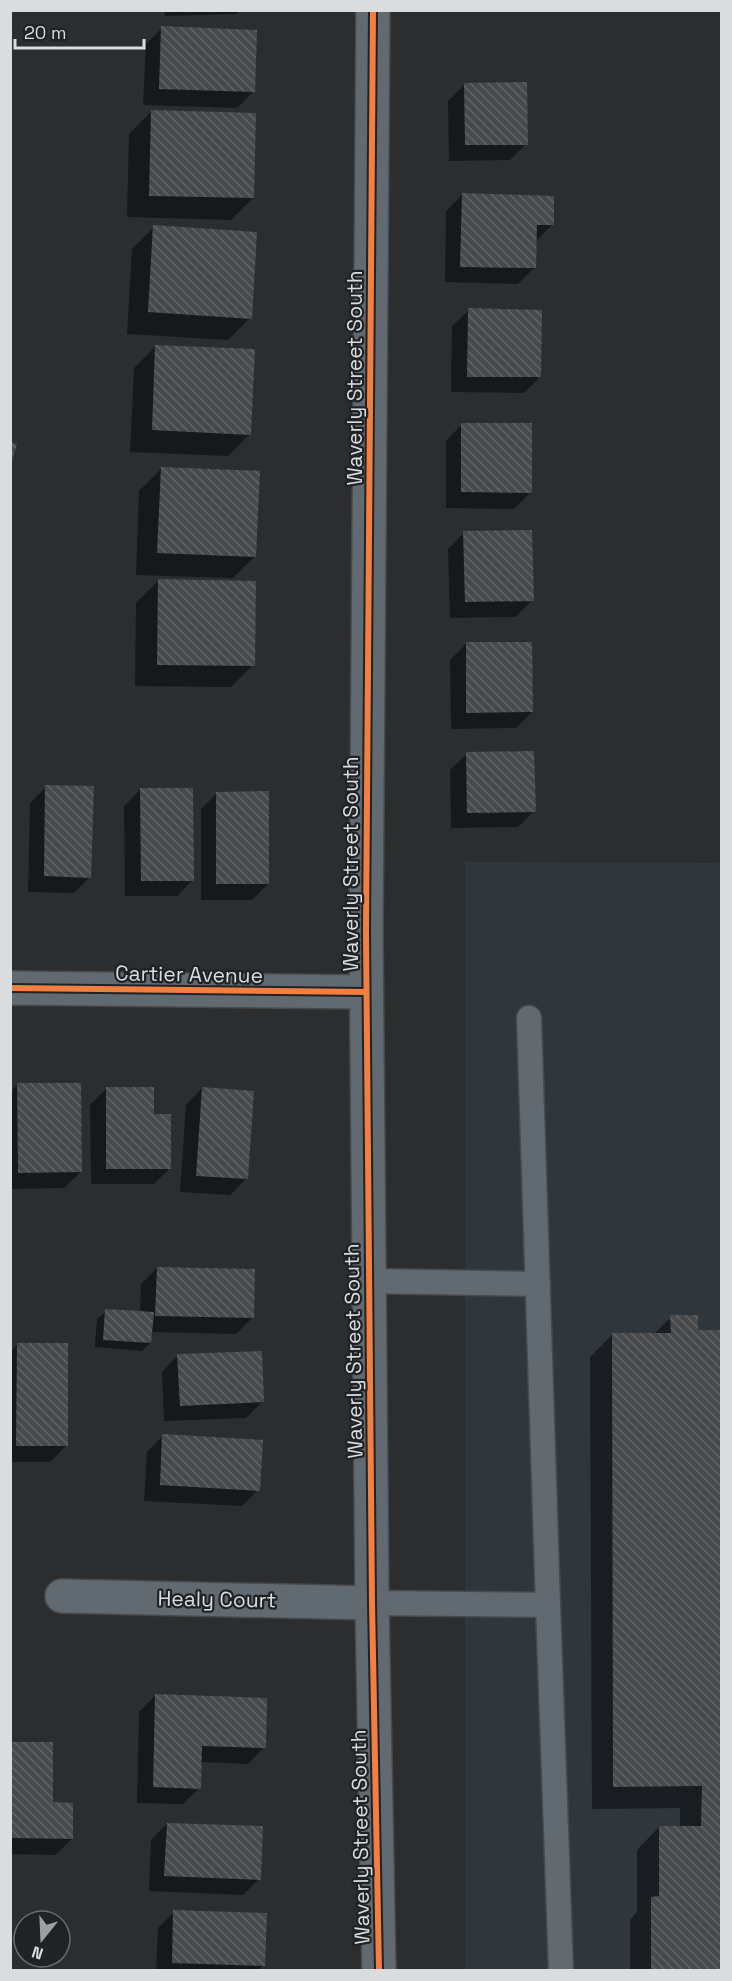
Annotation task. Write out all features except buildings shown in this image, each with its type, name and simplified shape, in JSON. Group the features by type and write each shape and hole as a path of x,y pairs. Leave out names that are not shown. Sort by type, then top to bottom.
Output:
{"street":[{"name":"Waverly Street South","path":"373,10 366,992 372,1603 380,1971"},
{"name":"Cartier Avenue","path":"10,988 366,992"},
{"name":"Healy Court","path":"62,1596 372,1603"}],"lane":[{"path":"529,1018 561,1971"},
{"path":"369,1281 538,1284"},
{"path":"372,1603 548,1605"}],"shaded area":[{"path":"465,862 721,863 721,1970 465,1970"}],"cycle path":[{"path":"373,10 366,931 372,1603 379,1970"},
{"path":"10,988 366,992"}]}
